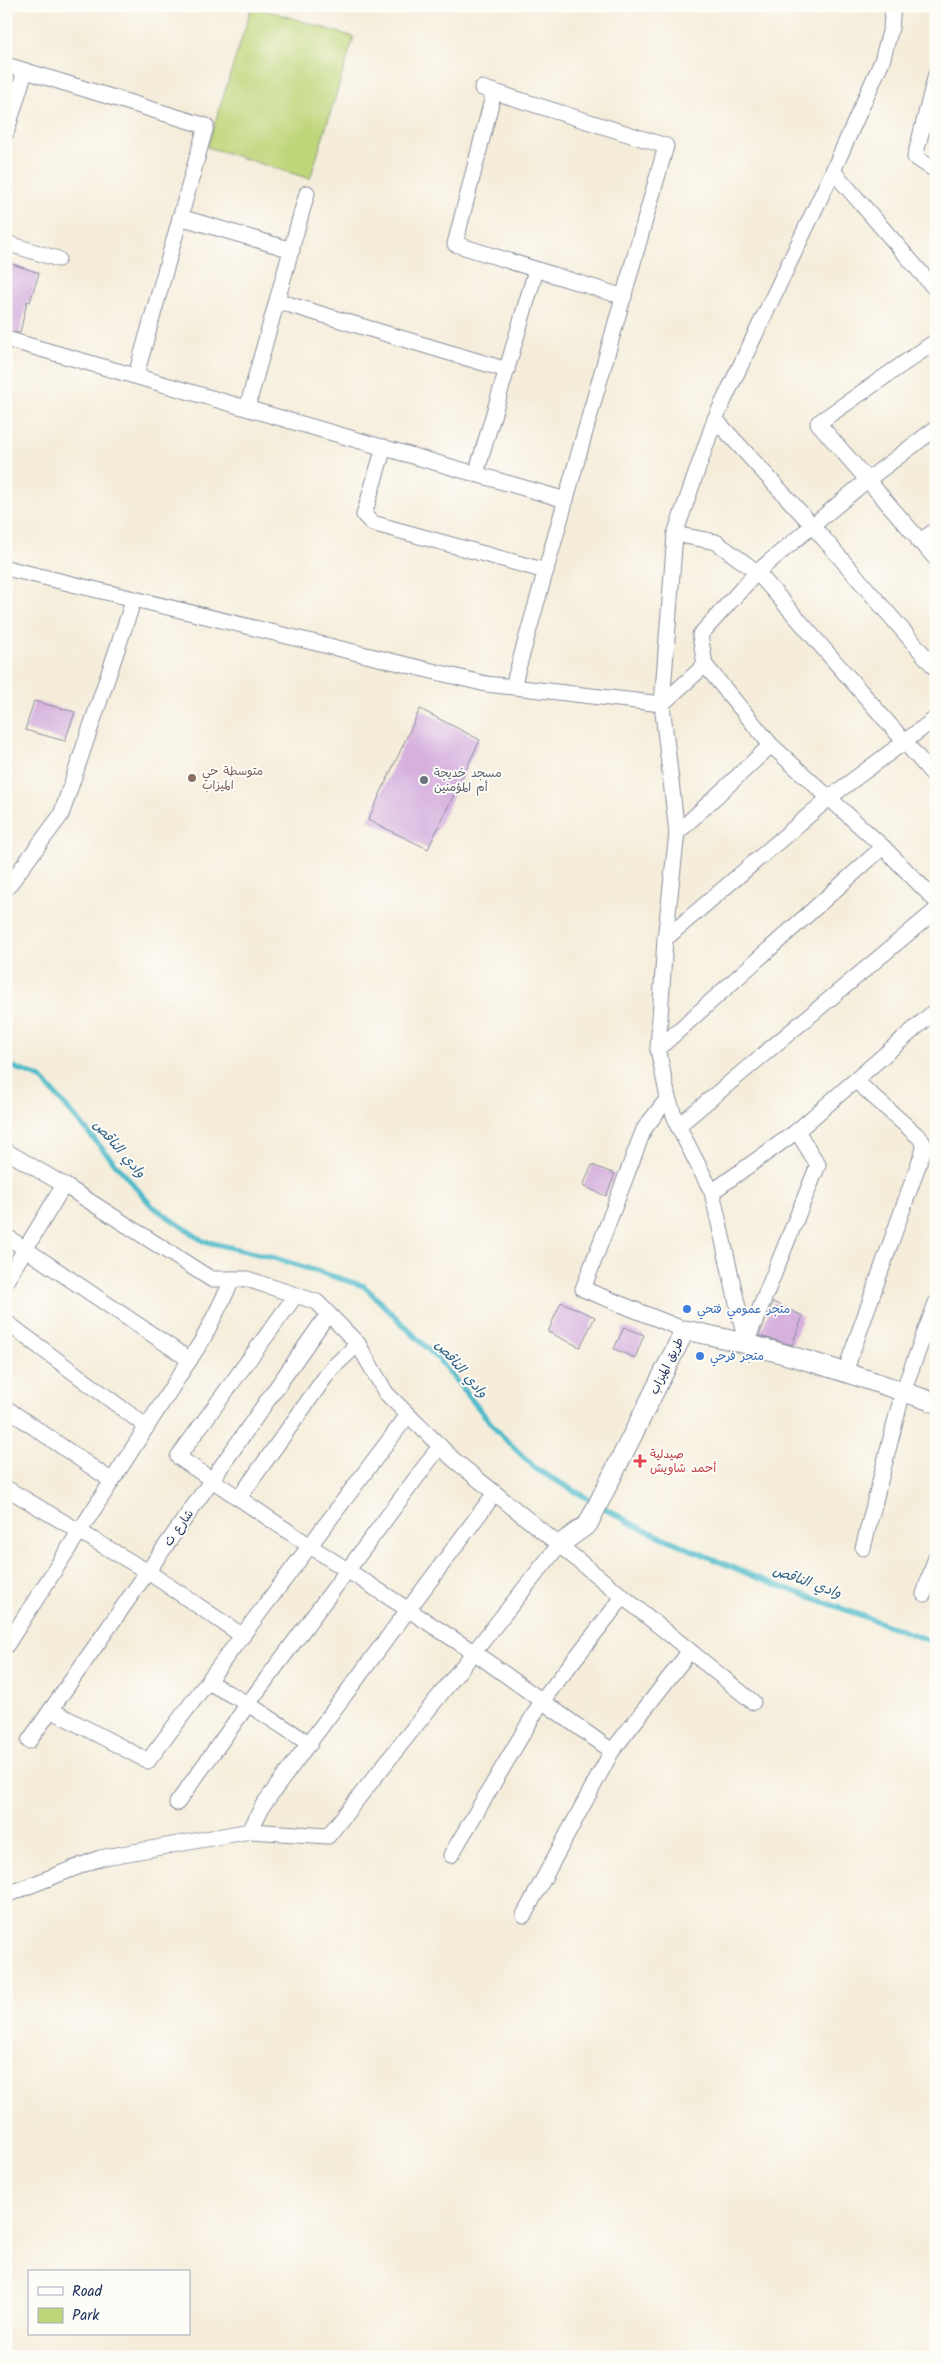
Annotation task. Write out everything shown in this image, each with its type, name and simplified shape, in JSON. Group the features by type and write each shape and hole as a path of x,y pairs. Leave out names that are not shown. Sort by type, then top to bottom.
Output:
{"street":[{"path":"746,1342 712,1192 678,1126 668,1098 658,1049 665,939 677,833 662,704 675,534 715,419 833,171 882,61 891,28 893,6"},
{"path":"6,66 206,126 136,375"},
{"path":"6,133 25,71"},
{"path":"936,74 915,157 936,171"},
{"path":"513,686 624,297 666,146 488,90 455,244 624,297"},
{"path":"833,171 936,290"},
{"path":"247,408 307,193"},
{"path":"180,217 292,250"},
{"path":"6,243 58,259"},
{"path":"476,474 536,270"},
{"path":"277,301 506,370"},
{"path":"6,339 566,500"},
{"path":"936,341 818,423 866,481 936,559"},
{"path":"715,419 812,525 936,669"},
{"path":"936,428 866,481 757,572 700,635 705,665 771,745 882,847 936,901"},
{"path":"384,447 364,515 372,523 546,571"},
{"path":"919,542 936,530"},
{"path":"675,534 716,542 757,572 936,778"},
{"path":"6,568 486,684 662,704 705,665"},
{"path":"6,888 61,815 134,599"},
{"path":"665,939 830,798 936,718"},
{"path":"677,833 771,745"},
{"path":"658,1049 882,847"},
{"path":"678,1126 936,910"},
{"path":"712,1192 797,1131 936,1010"},
{"path":"845,1372 925,1146 920,1138 856,1081"},
{"path":"668,1098 644,1129 583,1289 685,1330"},
{"path":"746,1342 818,1164 797,1131"},
{"path":"6,1151 64,1185 211,1279 247,1279 317,1302 358,1344 386,1393 440,1446 494,1493 753,1702"},
{"path":"6,1281 64,1185"},
{"path":"6,1236 190,1360"},
{"path":"6,1646 203,1339 233,1279"},
{"path":"296,1295 178,1457 310,1546 475,1653 612,1751"},
{"path":"863,1548 903,1391 936,1303"},
{"name":"شارع ث","path":"29,1741 328,1314"},
{"path":"6,1322 147,1427"},
{"name":"طريق الميزاب","path":"559,1545 588,1524 685,1330 746,1342 845,1372 936,1403"},
{"path":"238,1498 331,1369 358,1344"},
{"path":"6,1408 112,1481"},
{"path":"51,1710 148,1761 408,1415"},
{"path":"177,1803 248,1704 440,1446"},
{"path":"6,1488 148,1572 243,1636"},
{"path":"250,1831 263,1805 494,1493"},
{"path":"6,1895 100,1858 250,1831 328,1836 559,1545"},
{"path":"924,1594 936,1557"},
{"path":"451,1855 542,1701 623,1597"},
{"path":"524,1915 612,1751 690,1651"},
{"path":"208,1682 248,1704 310,1744"}],"green space":[{"path":"252,6 354,37 310,179 207,147"}],"building":[{"path":"6,262 39,273 30,302 27,301 20,333 6,330"},
{"path":"34,701 75,712 65,741 25,730"},
{"name":"مسجد خديجة أم المؤمنين","path":"420,709 480,740 428,849 368,820"},
{"path":"592,1165 615,1174 606,1196 583,1186"},
{"path":"561,1302 595,1317 580,1347 548,1332"},
{"path":"773,1302 803,1316 792,1345 759,1336"},
{"path":"624,1327 644,1335 635,1358 614,1349"}],"waterway":[{"name":"وادي الناقص","path":"6,1069 13,1067 41,1078 152,1206 203,1241 271,1257 364,1286 440,1361 498,1432 536,1469 636,1526 753,1576 936,1643"}],"place":[{"name":"متوسطة حي الميزاب","path":"192,778"},
{"name":"مسجد خديجة أم المؤمنين","path":"424,780"},
{"name":"متجر عمومي فتحي","path":"687,1309"},
{"name":"متجر فرحي","path":"700,1356"},
{"name":"صيدلية أحمد شاويش","path":"640,1461"}]}
